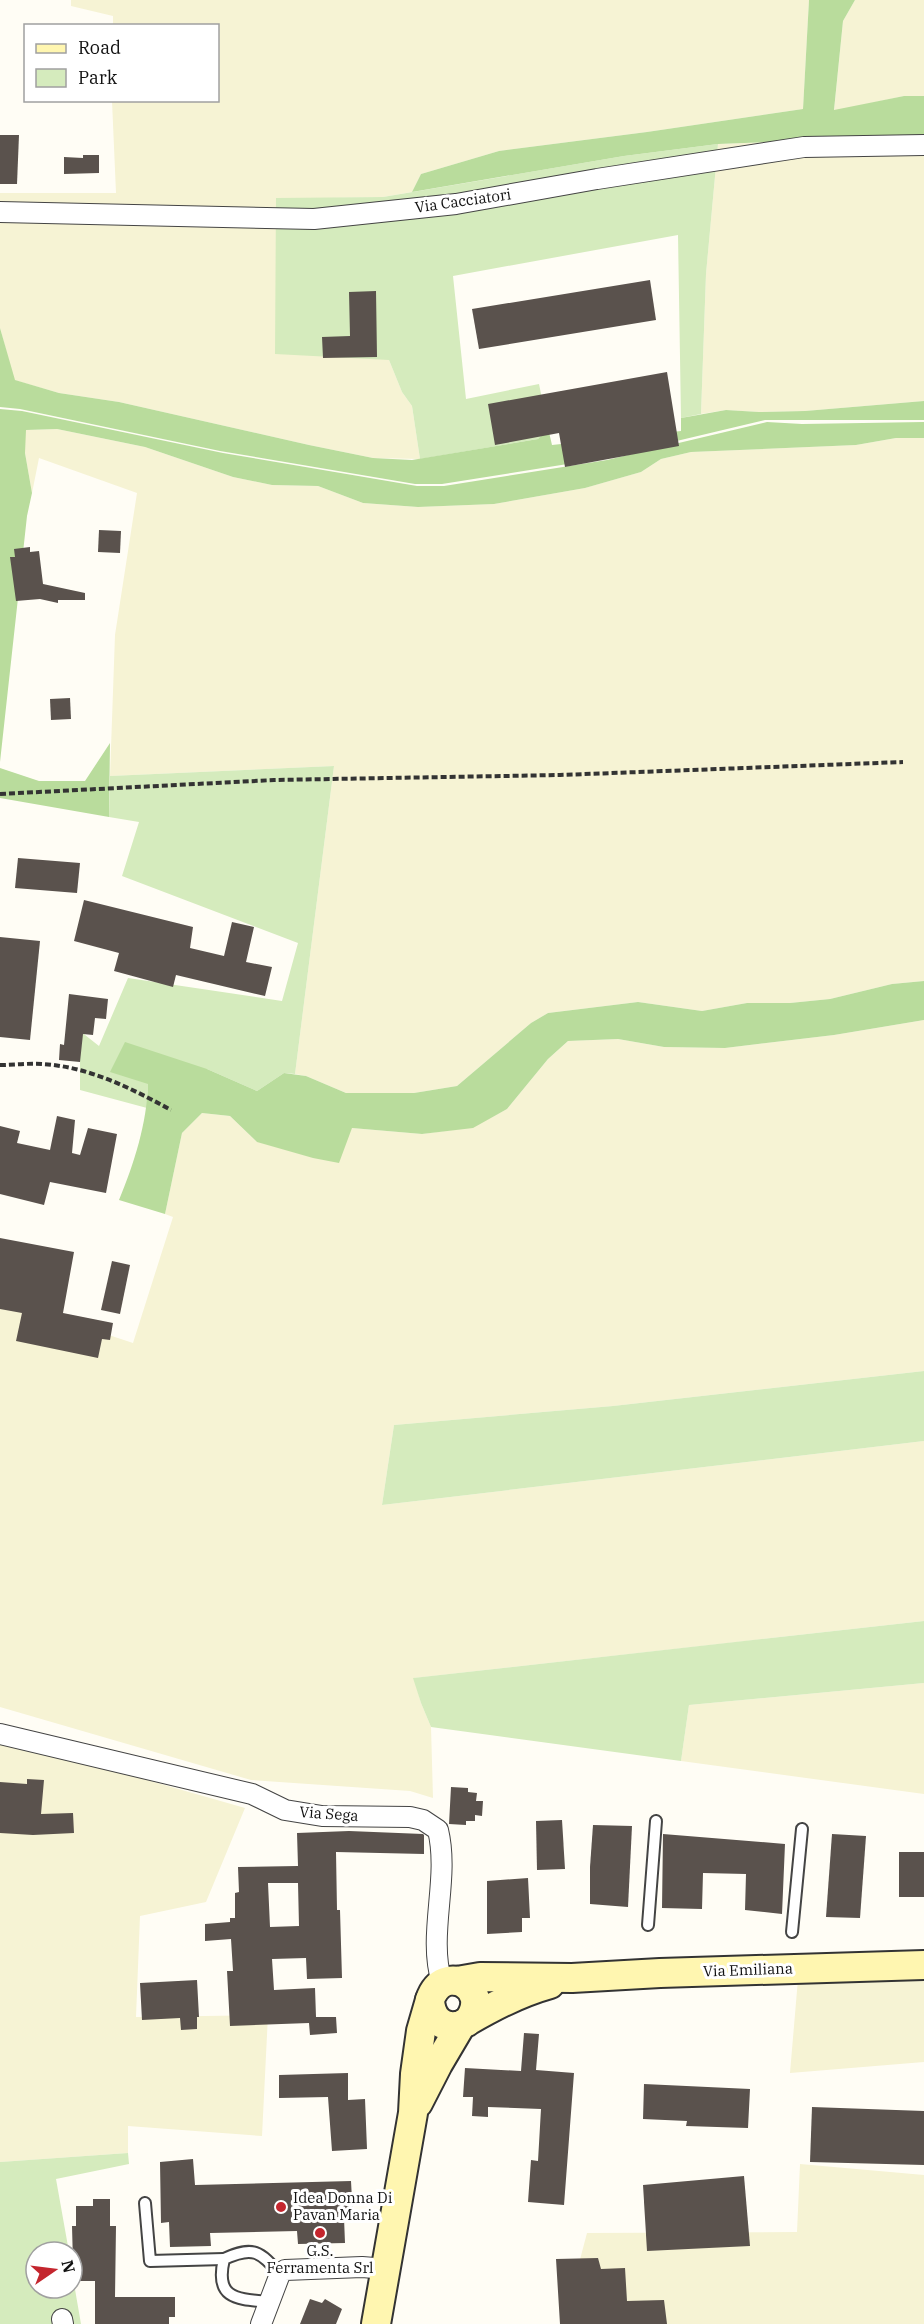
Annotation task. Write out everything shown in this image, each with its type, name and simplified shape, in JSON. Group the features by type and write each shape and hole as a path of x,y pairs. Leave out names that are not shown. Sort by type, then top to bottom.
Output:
{"main road":[{"name":"Via Emiliana","path":"376,2324 413,2113 421,2031 443,1988 480,1977 572,1978 924,1965"},
{"name":"Via Emiliana","path":"464,2024 494,2006 528,1990 572,1978"},
{"name":"Via Emiliana","path":"413,2113 438,2064 464,2024 473,2015 476,2000 469,1987 443,1988"},
{"path":"443,1988 431,2010 434,2017 450,2027 464,2024"}],"street":[{"name":"Via Cacciatori","path":"0,212 314,219 456,204 597,179 804,147 924,145"},
{"name":"Via Sega","path":"0,1734 252,1794 285,1810 322,1815 410,1817 423,1820 438,1830 442,1848 438,1957 443,1988"},
{"path":"261,2324 280,2274 285,2270 387,2269"}],"lane":[{"path":"648,1926 656,1821"},
{"path":"792,1932 802,1829"},
{"path":"145,2203 150,2261 224,2259 241,2251 262,2254 280,2274"},
{"path":"224,2259 220,2273 224,2288 237,2299 270,2302"}],"path":[{"path":"0,794 274,780 560,775 903,762"},
{"path":"0,1065 43,1064 95,1074 133,1089 171,1110"}],"shaded area":[{"path":"71,0 809,0 803,109 499,151 421,174 412,192 383,197 276,199 389,360 402,392 412,406 420,459 373,458 119,402 59,393 14,380 0,328 0,193 116,193 112,102 219,102 219,24 113,24 113,16 71,6"},
{"path":"855,0 924,0 924,96 904,96 834,111 843,21"},
{"path":"924,136 924,401 805,411 726,410 701,414 706,274 718,144"},
{"path":"57,429 145,447 233,477 272,485 318,486 363,503 418,507 494,504 585,488 641,472 661,459 691,452 856,445 896,438 924,438 924,981 892,984 830,999 790,1003 747,1003 702,1011 638,1002 548,1013 531,1023 457,1086 414,1093 346,1093 306,1076 295,1074 334,766 110,776 115,635 137,493 39,458 32,493 25,453 25,430"},
{"path":"924,1020 924,1371 613,1406 394,1425 382,1505 924,1441 924,1621 414,1678 431,1727 433,1798 410,1791 251,1780 0,1707 0,1299 133,1343 173,1217 165,1214 182,1133 202,1113 230,1116 257,1142 352,1128 422,1134 473,1127 507,1109 548,1059 568,1041 618,1039 664,1047 725,1048 834,1035"},
{"path":"924,1683 924,1794 681,1761 689,1705"},
{"path":"0,1738 245,1808 206,1902 140,1916 136,2017 268,2015 262,2136 128,2126 128,2153 0,2162"},
{"path":"924,1975 924,2062 790,2073 798,1979"},
{"path":"800,2164 924,2175 924,2324 563,2324 587,2233 797,2232"}],"green space":[{"path":"809,0 855,0 843,21 834,110 904,96 924,96 924,136 718,144 624,156 412,192 421,174 499,151 803,109"},
{"path":"718,144 706,274 701,414 681,418 678,235 453,276 466,399 539,384 548,428 538,439 420,459 412,406 402,392 389,360 275,354 276,198 383,197 624,156"},
{"path":"0,328 15,380 59,393 119,402 373,458 412,460 538,439 548,428 552,445 681,431 681,418 726,410 805,411 924,401 924,420 765,420 605,458 442,484 415,484 220,451 20,409 0,407"},
{"path":"0,409 22,411 223,453 417,486 444,486 607,460 767,422 802,424 924,422 924,438 896,438 856,445 691,452 661,459 641,472 585,488 494,504 418,507 363,503 318,486 272,485 233,477 145,447 57,429 26,430 25,453 32,493 27,516 0,762"},
{"path":"110,743 109,817 0,798 0,768 39,781 85,781"},
{"path":"334,766 295,1074 284,1073 257,1091 207,1069 148,1084 147,1108 80,1090 80,1031 99,1046 128,978 282,1001 298,943 122,876 139,822 109,817 110,776"},
{"path":"924,981 924,1020 834,1035 725,1048 664,1047 618,1039 568,1041 548,1059 507,1109 473,1128 422,1134 352,1128 339,1163 257,1142 230,1116 202,1113 182,1133 165,1214 119,1200 139,1143 148,1084 110,1072 125,1042 207,1069 257,1091 284,1073 306,1076 346,1093 414,1093 457,1086 531,1023 548,1013 638,1002 702,1011 747,1003 790,1003 830,999 892,984"},
{"path":"924,1371 924,1441 382,1505 394,1425 613,1406"},
{"path":"924,1621 924,1683 689,1705 681,1761 431,1727 413,1678"},
{"path":"128,2153 129,2164 56,2179 67,2240 24,2240 24,2300 77,2300 81,2324 0,2324 0,2162"}],"building":[{"path":"0,135 19,135 17,184 0,184"},
{"path":"83,155 99,155 99,173 64,174 64,157 83,158"},
{"path":"650,280 656,320 479,349 472,309"},
{"path":"376,291 377,357 323,358 322,337 350,336 349,292"},
{"path":"667,372 679,446 565,467 559,433 495,445 488,404"},
{"path":"99,530 121,531 120,553 98,552"},
{"path":"30,547 30,552 39,551 43,584 85,593 85,600 58,600 58,603 40,599 16,601 10,557 15,557 14,549"},
{"path":"70,698 71,719 51,720 50,699"},
{"path":"18,858 80,863 77,893 15,888"},
{"path":"84,900 193,927 190,948 224,956 232,922 254,927 246,962 272,967 265,996 176,975 173,987 114,971 119,953 74,941"},
{"path":"0,937 40,941 30,1040 0,1037"},
{"path":"69,994 108,999 106,1019 95,1018 93,1035 83,1034 80,1062 59,1060 60,1044 64,1045"},
{"path":"57,1116 75,1120 72,1153 80,1155 88,1128 117,1134 106,1193 50,1182 44,1205 0,1194 0,1126 20,1131 17,1143 50,1150"},
{"path":"0,1238 74,1252 63,1313 113,1323 110,1340 102,1339 98,1358 16,1341 22,1313 0,1309"},
{"path":"112,1261 130,1265 120,1314 101,1310"},
{"path":"27,1779 44,1780 41,1814 73,1813 74,1833 33,1835 0,1833 0,1782 27,1784"},
{"path":"451,1787 468,1788 468,1792 477,1793 476,1801 483,1801 482,1816 475,1815 475,1821 466,1821 466,1825 449,1824"},
{"path":"562,1820 565,1869 537,1870 536,1821"},
{"path":"593,1825 632,1826 628,1907 590,1904"},
{"path":"349,1831 423,1834 424,1854 336,1852 342,1978 307,1979 306,1958 272,1959 274,1990 315,1988 316,2017 336,2017 337,2033 310,2035 309,2023 230,2026 227,1971 233,1971 231,1939 205,1941 205,1924 230,1922 230,1918 235,1918 235,1893 239,1892 238,1867 298,1866 297,1833","holes":["268,1883 298,1883 299,1926 270,1927"]},
{"path":"663,1834 785,1844 782,1914 745,1910 746,1874 703,1873 702,1909 662,1908"},
{"path":"832,1834 866,1836 860,1918 826,1917"},
{"path":"899,1852 924,1852 924,1897 899,1897"},
{"path":"528,1878 530,1918 522,1918 522,1932 487,1934 487,1881"},
{"path":"197,1980 199,2017 197,2017 197,2029 181,2030 180,2018 142,2020 140,1983"},
{"path":"524,2033 539,2034 536,2070 574,2073 564,2205 528,2202 531,2160 538,2161 541,2109 488,2107 488,2117 472,2116 473,2097 463,2097 465,2068 521,2071"},
{"path":"348,2073 348,2100 365,2099 367,2149 332,2151 328,2097 279,2098 279,2075"},
{"path":"644,2084 750,2089 748,2128 686,2126 687,2121 643,2119"},
{"path":"812,2107 924,2111 924,2165 810,2162"},
{"path":"193,2159 195,2185 351,2181 353,2218 344,2218 345,2243 298,2244 297,2231 210,2233 211,2246 170,2247 169,2222 161,2223 160,2162"},
{"path":"744,2176 750,2246 647,2251 643,2185"},
{"path":"93,2199 110,2199 110,2226 116,2226 115,2297 175,2297 175,2317 169,2317 169,2324 95,2324 95,2281 84,2281 84,2240 72,2240 72,2226 76,2226 76,2206 93,2206"},
{"path":"598,2258 601,2269 625,2268 627,2301 664,2300 667,2324 560,2324 556,2259"},
{"path":"310,2299 322,2303 325,2299 342,2309 336,2324 300,2324"}],"place":[{"name":"Idea Donna Di Pavan Maria","path":"281,2207"},
{"name":"G.S. Ferramenta Srl","path":"320,2233"}]}
